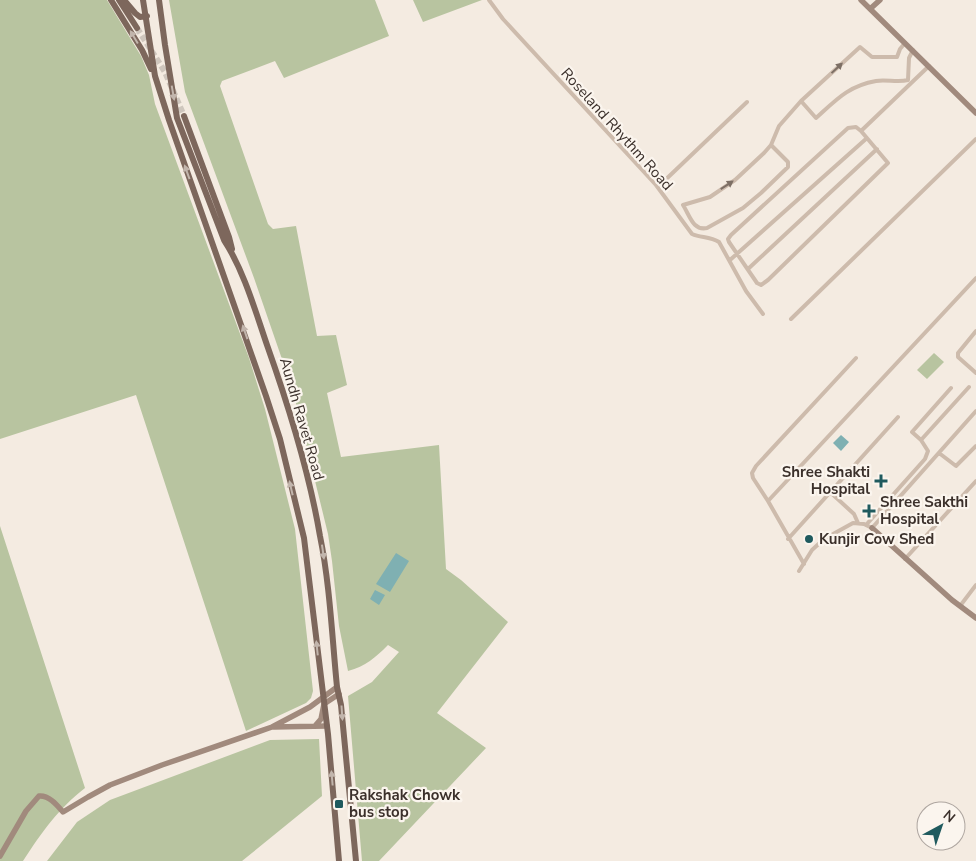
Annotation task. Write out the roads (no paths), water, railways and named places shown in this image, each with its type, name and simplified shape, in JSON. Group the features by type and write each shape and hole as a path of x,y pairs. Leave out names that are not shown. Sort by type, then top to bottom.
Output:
{"main road":[{"path":"111,0 142,50 155,76"},
{"path":"118,0 137,28"},
{"path":"124,0 140,17 146,16"},
{"name":"Aundh Ravet Road","path":"144,0 155,76 168,120 246,336 280,439 304,538 324,696 339,861"},
{"name":"Aundh Ravet Road","path":"159,0 178,118 224,240 232,253 259,320 303,460 320,535 326,574 356,861"},
{"path":"184,116 230,237 232,253"}],"street":[{"name":"Roseland Rhythm Road","path":"490,0 503,19 656,185 692,234 698,237 713,238 724,248 746,291 763,314"},
{"path":"861,0 976,113"},
{"path":"870,9 880,0"},
{"path":"897,57 905,43"},
{"path":"771,145 788,162 788,167 742,208 707,228 700,229 696,227 683,205 710,197 735,180 771,145 779,126 801,101 860,47 872,57 909,58"},
{"path":"801,101 816,118 840,96 858,86 877,81 908,80 909,58 913,50"},
{"path":"861,131 929,66"},
{"path":"656,185 661,184 747,102"},
{"path":"856,127 867,138 888,163 768,280 761,285 757,283 729,242 728,239 731,234 848,128 856,127"},
{"path":"730,260 867,138"},
{"path":"791,319 976,139"},
{"path":"748,269 877,149"},
{"path":"768,501 976,278"},
{"path":"976,331 958,353 958,357 976,373"},
{"path":"804,564 753,478 753,470 856,358"},
{"path":"921,440 969,387"},
{"path":"869,526 927,456 928,451 921,440 912,432 951,388"},
{"path":"869,526 939,453 976,411"},
{"path":"788,539 898,417"},
{"path":"939,453 956,466 976,446"},
{"path":"905,559 976,480"},
{"path":"830,492 854,514 858,523"},
{"path":"799,571 818,544 858,523 869,526 905,559 976,618"},
{"path":"960,606 976,585"},
{"path":"0,856 26,811 39,796 49,799 64,812 88,796 110,785 171,761 272,727 310,707 324,696 338,691"},
{"path":"316,726 324,704 338,691"},
{"path":"272,727 327,726"}],"water":[{"path":"841,435 849,442 841,451 833,443"},
{"path":"396,553 409,561 390,592 376,584"},
{"path":"375,590 385,595 379,605 370,599"}],"tunnel":[{"path":"137,28 165,72 184,116"}],"place":[{"name":"Shree Shakti Hospital","path":"881,481"},
{"name":"Shree Sakthi Hospital","path":"869,511"},
{"name":"Kunjir Cow Shed","path":"809,539"},
{"name":"Rakshak Chowk bus stop","path":"339,804"}]}
